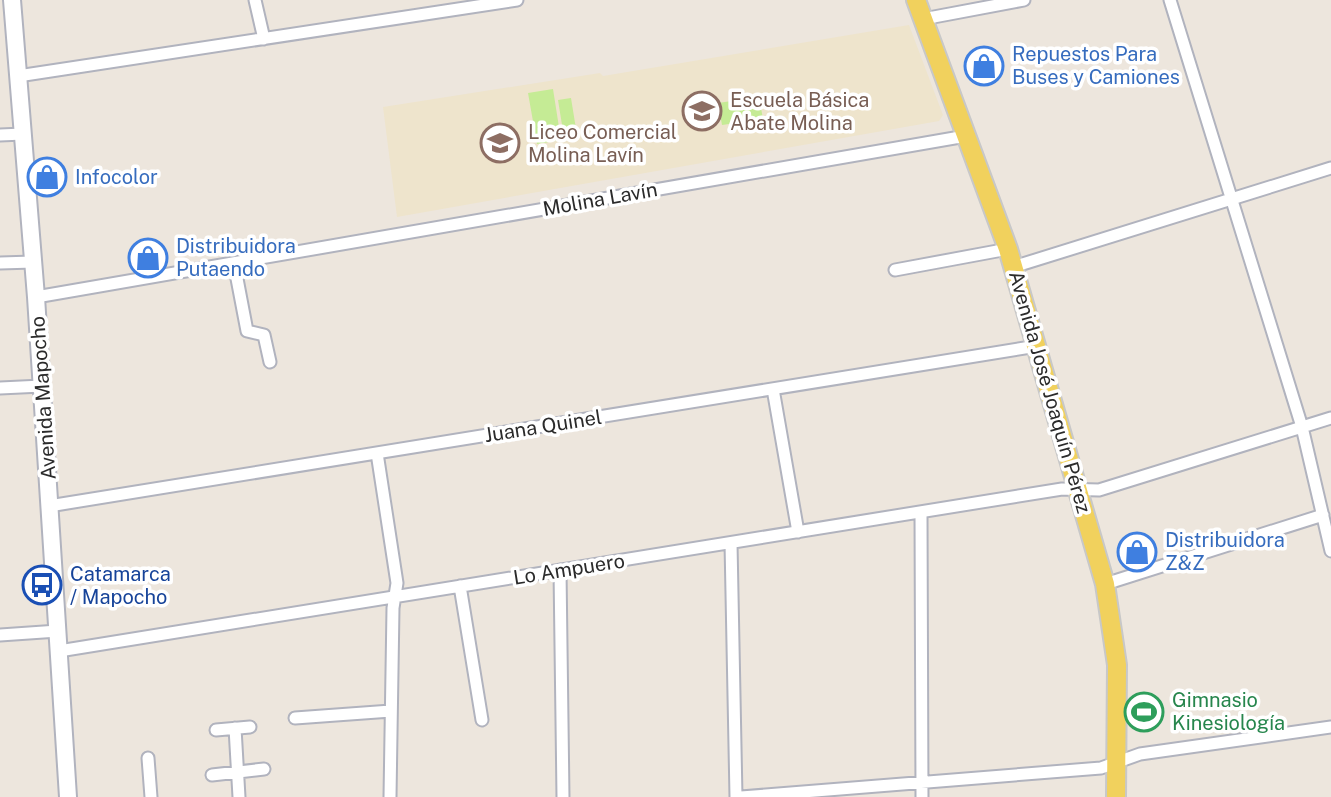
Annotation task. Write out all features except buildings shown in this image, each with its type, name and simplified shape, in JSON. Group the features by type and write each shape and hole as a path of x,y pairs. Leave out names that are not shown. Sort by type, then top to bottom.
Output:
{"main road":[{"name":"Avenida Mapocho","path":"12,0 36,297 68,797"},
{"name":"Avenida José Joaquín Pérez","path":"916,0 1008,249 1105,584 1117,665 1116,797"}],"street":[{"path":"255,0 264,39"},
{"path":"18,76 517,0"},
{"path":"923,19 1024,0"},
{"path":"1170,0 1302,427 1331,551"},
{"path":"0,135 23,134"},
{"name":"Molina Lavín","path":"36,297 966,136"},
{"path":"1013,267 1331,168"},
{"path":"895,270 1008,249"},
{"path":"0,263 33,262"},
{"path":"234,263 247,331 264,335 270,362"},
{"name":"Juana Quinel","path":"49,506 1037,346"},
{"path":"0,388 42,386"},
{"path":"773,389 798,532"},
{"name":"Lo Ampuero","path":"59,651 1062,489 1099,490 1331,418"},
{"path":"377,453 397,583 390,797"},
{"path":"921,512 922,797"},
{"path":"1105,584 1323,515"},
{"path":"731,543 738,797 1101,768 1140,754 1331,727"},
{"path":"560,570 563,797"},
{"path":"460,586 482,720"},
{"path":"0,635 58,631"},
{"path":"295,718 391,711"},
{"path":"216,730 250,727"},
{"path":"235,728 239,797"},
{"path":"148,758 151,797"},
{"path":"212,775 264,769"}],"shaded area":[{"path":"909,25 943,115 939,121 397,217 383,107 600,73 603,76"}],"green space":[{"path":"553,89 561,140 537,144 528,93"},
{"path":"759,97 763,119 722,125 718,103"},
{"path":"571,98 576,129 563,131 558,100"}],"place":[{"name":"Repuestos Para Buses y Camiones","path":"984,66"},
{"name":"Escuela Básica Abate Molina","path":"702,111"},
{"name":"Liceo Comercial Molina Lavín","path":"500,143"},
{"name":"Infocolor","path":"47,177"},
{"name":"Distribuidora Putaendo","path":"148,258"},
{"name":"Distribuidora Z&Z","path":"1137,552"},
{"name":"Catamarca / Mapocho","path":"42,585"},
{"name":"Gimnasio Kinesiología","path":"1144,712"}]}
